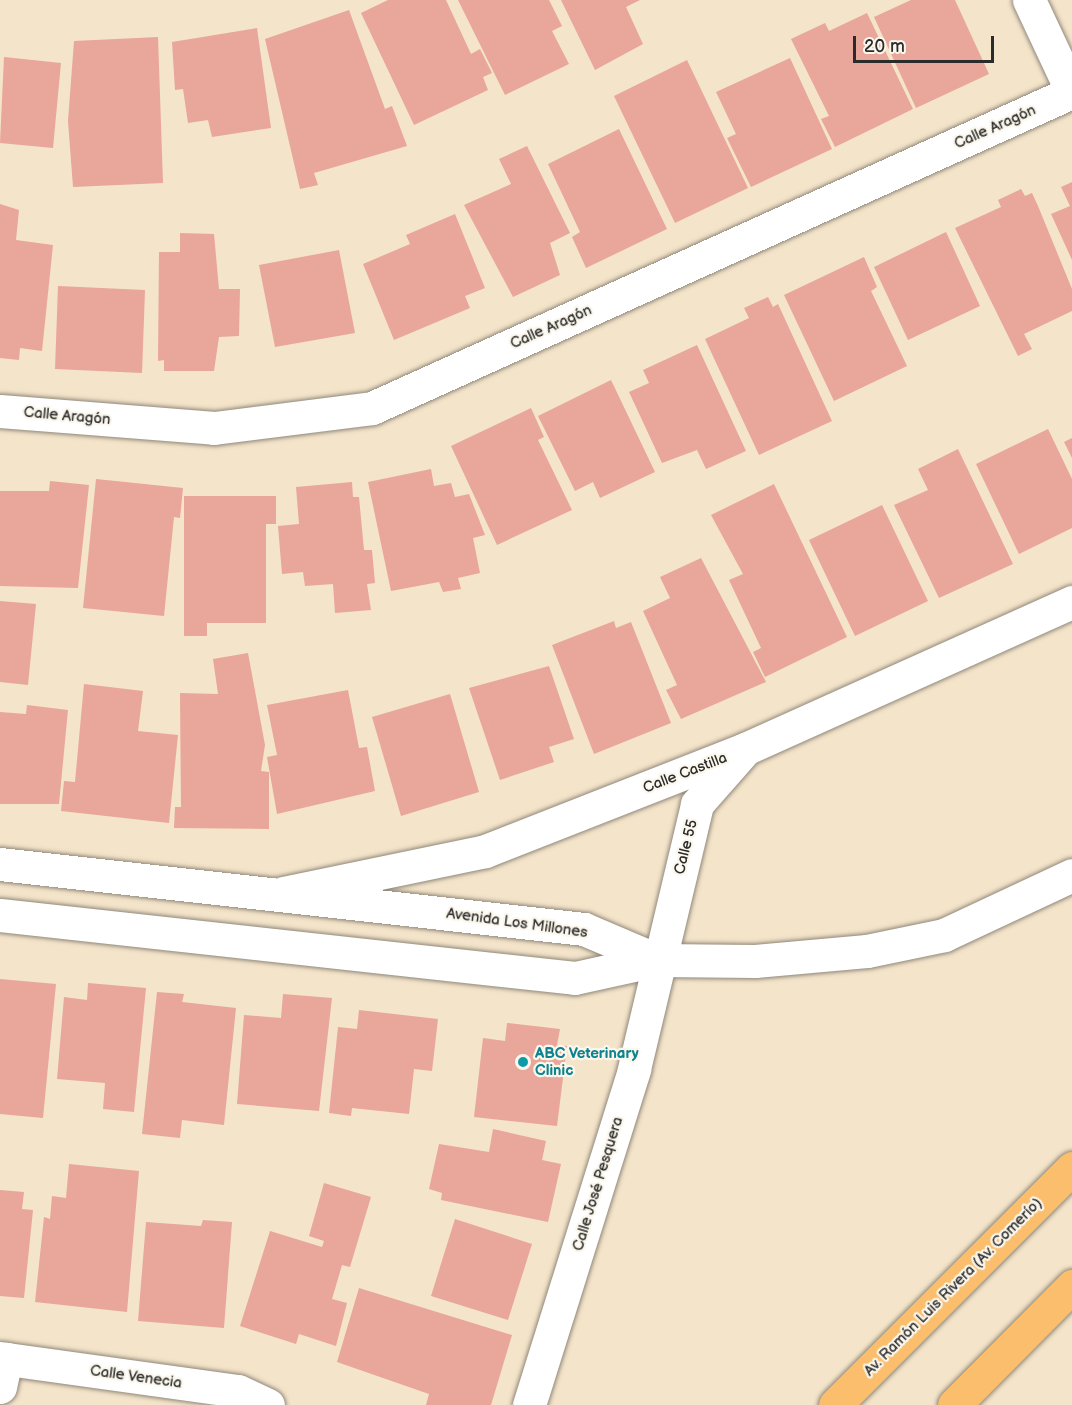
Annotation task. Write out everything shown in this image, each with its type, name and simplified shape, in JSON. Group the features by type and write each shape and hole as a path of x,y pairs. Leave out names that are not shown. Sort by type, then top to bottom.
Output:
{"main road":[{"name":"Av. Ramón Luis Rivera (Av. Comerío)","path":"835,1405 1072,1168"},
{"path":"954,1405 1072,1286"}],"street":[{"path":"1029,0 1072,92"},
{"name":"Calle Aragón","path":"0,411 214,428 372,408 1072,92"},
{"name":"Calle Castilla","path":"281,893 485,851 745,749 1072,602"},
{"name":"Calle 55","path":"657,960 697,804 745,749"},
{"name":"Avenida Los Millones","path":"0,864 281,893 584,929 657,960"},
{"path":"0,915 575,978 657,960 754,961 867,951 944,935 1072,875"},
{"name":"Calle José Pesquera","path":"529,1405 634,1069 657,960"},
{"name":"Calle Venecia","path":"2,1368 238,1391 268,1405"}],"building":[{"path":"388,0 446,0 471,54 480,49 492,73 483,77 488,90 414,125 361,13"},
{"path":"458,0 549,0 562,26 552,31 569,64 505,95"},
{"path":"561,0 640,0 626,7 643,44 595,70"},
{"path":"911,0 955,0 989,74 916,108 874,17"},
{"path":"349,10 385,109 392,106 407,146 314,173 318,185 300,189 265,39"},
{"path":"867,13 913,109 835,147 821,119 829,116 791,39 825,23 829,31"},
{"path":"257,28 271,128 212,137 208,120 188,123 183,89 175,90 172,42"},
{"path":"158,37 163,183 73,187 68,121 74,41"},
{"path":"4,57 61,63 53,148 0,143"},
{"path":"790,58 832,149 751,187 727,138 736,134 716,92"},
{"path":"687,60 748,188 675,223 614,96"},
{"path":"619,129 667,229 586,268 572,237 580,232 548,164"},
{"path":"527,146 570,233 550,243 560,275 513,297 464,205 511,184 499,159"},
{"path":"1072,182 1072,260 1051,214 1070,206 1061,187"},
{"path":"1021,189 1025,196 1032,193 1038,206 1072,289 1072,311 1024,334 1032,349 1018,356 955,228 1001,207 998,200"},
{"path":"0,204 19,210 16,240 53,245 42,351 20,348 19,360 0,358"},
{"path":"455,214 485,288 465,296 470,308 394,340 363,264 410,244 406,235"},
{"path":"946,232 980,306 908,340 874,267"},
{"path":"180,233 214,234 219,289 240,289 239,336 219,337 214,371 164,371 164,360 158,361 159,252 180,252"},
{"path":"339,250 355,333 275,347 259,265"},
{"path":"864,257 877,287 871,291 907,366 834,401 784,295"},
{"path":"58,286 145,290 142,373 55,369"},
{"path":"768,297 773,307 778,304 832,421 759,455 705,339 749,318 744,308"},
{"path":"697,345 746,451 706,469 697,450 662,463 629,392 649,383 643,370"},
{"path":"611,380 655,472 600,498 593,482 575,491 538,416"},
{"path":"531,408 544,437 538,440 572,510 497,545 451,446"},
{"path":"1048,429 1072,479 1072,528 1019,554 976,464"},
{"path":"1072,438 1072,458 1064,442"},
{"path":"958,449 1013,564 939,598 894,505 928,490 918,469"},
{"path":"431,469 434,486 451,483 455,497 469,494 485,535 473,538 480,573 458,578 461,589 443,592 439,582 391,591 368,482"},
{"path":"96,479 183,488 180,518 174,517 164,616 83,608"},
{"path":"50,481 89,485 78,588 0,586 0,491 49,491"},
{"path":"352,482 353,497 359,497 364,550 372,550 375,583 367,584 371,610 335,613 333,584 305,586 303,572 282,574 278,526 299,524 296,487"},
{"path":"774,484 847,637 765,677 753,652 761,648 729,580 743,574 711,515"},
{"path":"184,496 276,496 276,524 266,524 266,623 207,623 207,636 184,636"},
{"path":"882,505 928,601 855,636 809,540"},
{"path":"701,558 766,682 681,719 666,690 677,685 643,611 670,598 660,577"},
{"path":"0,601 36,604 28,685 0,682"},
{"path":"614,621 616,628 631,622 671,723 594,754 552,645"},
{"path":"248,653 265,745 261,771 269,772 269,829 174,828 175,807 181,807 180,693 218,694 213,659"},
{"path":"549,666 574,739 549,747 554,762 500,780 469,688"},
{"path":"84,684 143,691 138,731 178,735 169,823 61,811 64,781 75,782"},
{"path":"348,690 359,748 367,747 375,791 277,814 267,757 277,755 267,705"},
{"path":"450,694 479,792 401,816 372,717"},
{"path":"27,705 68,710 59,804 0,804 0,712 26,714"},
{"path":"0,979 56,984 43,1118 0,1114"},
{"path":"88,983 146,988 134,1112 103,1109 105,1083 57,1079 64,997 87,1000"},
{"path":"157,992 184,994 182,1002 236,1008 224,1125 182,1120 180,1138 142,1134"},
{"path":"283,994 332,998 319,1111 237,1104 244,1015 281,1018"},
{"path":"359,1010 438,1019 432,1071 414,1069 409,1114 352,1108 351,1116 329,1113 338,1027 357,1029"},
{"name":"ABC Veterinary Clinic","path":"507,1023 560,1029 557,1045 567,1046 557,1126 474,1117 483,1038 505,1041"},
{"path":"493,1129 546,1141 542,1160 561,1164 548,1222 441,1200 442,1193 429,1189 439,1144 489,1152"},
{"path":"69,1164 139,1171 127,1312 35,1302 44,1217 50,1219 52,1196 66,1198"},
{"path":"324,1183 371,1197 350,1267 342,1265 332,1299 347,1303 336,1346 299,1334 296,1344 240,1326 270,1231 322,1247 324,1241 309,1236"},
{"path":"0,1190 24,1192 22,1209 33,1210 24,1298 0,1296"},
{"path":"455,1219 532,1244 508,1320 431,1296"},
{"path":"203,1220 232,1222 224,1328 138,1321 146,1222 201,1226"},
{"path":"359,1288 512,1335 491,1405 426,1405 429,1394 337,1362"}],"place":[{"name":"ABC Veterinary Clinic","path":"523,1062"}]}
